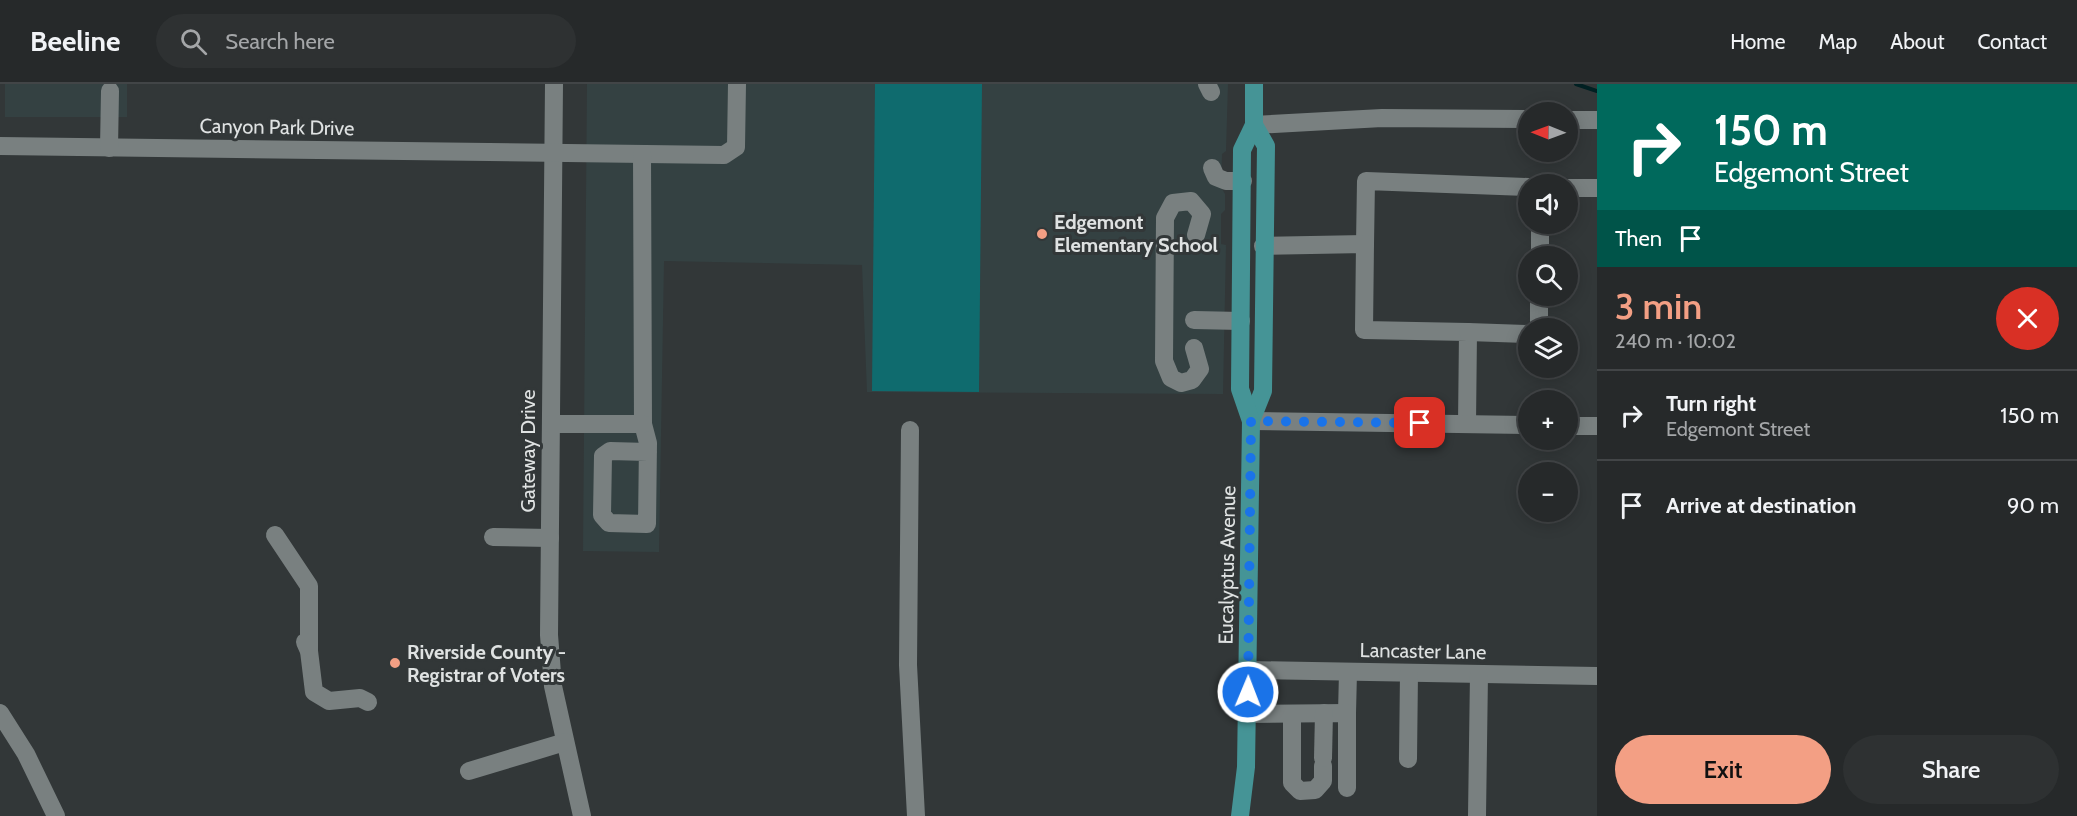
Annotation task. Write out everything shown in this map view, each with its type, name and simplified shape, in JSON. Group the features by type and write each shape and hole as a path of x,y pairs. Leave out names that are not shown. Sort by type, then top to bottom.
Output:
{"main road":[{"name":"Eucalyptus Avenue","path":"1240,816 1246,767 1248,714 1251,421 1240,389 1242,150 1254,125 1254,84"},
{"name":"Eucalyptus Avenue","path":"1251,421 1263,391 1266,146 1254,125"}],"street":[{"name":"Gateway Drive","path":"554,84 550,645 554,686 582,816"},
{"name":"Canyon Park Drive","path":"0,146 724,155 736,147 737,84"},
{"path":"109,148 110,91"},
{"path":"1254,125 1382,118 1518,119"},
{"path":"1578,120 1597,120"},
{"path":"642,154 643,424 648,452"},
{"path":"1212,168 1216,177 1226,181 1243,181"},
{"path":"1518,187 1366,181 1364,330 1518,334"},
{"path":"1578,188 1597,188"},
{"path":"1194,348 1200,369 1192,380 1181,383 1171,378 1164,362 1164,218 1173,203 1191,201 1202,214 1196,235"},
{"path":"1263,246 1365,244"},
{"path":"1194,320 1241,321"},
{"path":"1467,424 1468,332"},
{"path":"1251,421 1518,425"},
{"path":"551,424 643,424"},
{"path":"1578,426 1597,426"},
{"path":"910,430 908,665 916,816"},
{"path":"274,535 309,586 309,651 314,692 329,701 360,698 368,702"},
{"path":"493,537 550,538"},
{"path":"300,634 309,651"},
{"name":"Lancaster Lane","path":"1249,670 1597,676"},
{"path":"1347,788 1348,672"},
{"path":"1408,759 1409,673"},
{"path":"1477,816 1479,674"},
{"path":"0,713 26,754 56,816"},
{"path":"1292,714 1292,783 1300,790 1315,790 1323,781 1324,713"},
{"path":"1248,714 1347,713"},
{"path":"469,771 565,742"}],"shaded area":[{"path":"5,84 127,84 127,117 5,117"},
{"name":"Edgemont Elementary School","path":"587,84 1228,84 1226,151 1222,154 1221,187 1225,194 1225,210 1221,214 1221,244 1226,245 1223,394 867,392 862,265 664,261 659,552 583,551"},
{"path":"875,84 982,84 979,392 872,391"}],"waterway":[{"path":"1576,84 1597,91"}],"place":[{"name":"Edgemont Elementary School","path":"1042,234"},
{"name":"Riverside County - Registrar of Voters","path":"395,663"}],"route":[{"path":"1248,692 1251,421 1420,423"}]}
